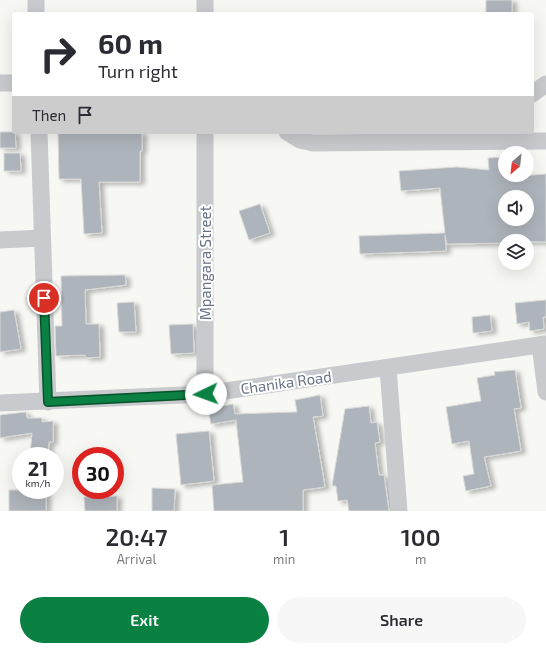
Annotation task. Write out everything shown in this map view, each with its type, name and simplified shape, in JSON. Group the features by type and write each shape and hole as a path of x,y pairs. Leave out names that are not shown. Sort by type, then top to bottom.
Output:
{"street":[{"path":"36,0 36,12"},
{"path":"204,0 204,12"},
{"path":"0,83 12,83"},
{"path":"534,93 546,84"},
{"path":"39,134 48,402"},
{"name":"Mpangara Street","path":"205,134 206,394"},
{"path":"290,134 300,140 312,143 478,137 546,141"},
{"path":"0,240 42,238"},
{"path":"543,345 546,392"},
{"name":"Chanika Road","path":"0,403 206,394 543,345"},
{"path":"388,368 399,511"}],"building":[{"path":"486,0 512,0 512,12 486,12"},
{"path":"0,132 12,132 12,134 15,134 16,148 0,148"},
{"path":"58,134 142,134 142,151 140,151 140,182 99,182 102,233 84,234 81,179 59,179"},
{"path":"4,153 20,153 21,171 4,171"},
{"path":"498,157 498,182 534,182 534,175 546,174 546,242 534,242 534,234 498,234 498,243 447,244 445,235 446,251 360,254 359,236 445,233 440,188 401,191 399,171 457,167 489,170 488,158"},
{"path":"260,204 270,233 249,240 239,211"},
{"path":"125,275 126,285 85,290 86,324 99,324 100,357 86,358 85,355 56,356 55,326 62,326 61,276"},
{"path":"546,300 546,317 543,317 544,329 530,331 529,322 517,324 515,303"},
{"path":"134,302 136,332 119,332 117,303"},
{"path":"14,310 21,349 0,352 0,312"},
{"path":"490,315 492,331 473,333 472,317"},
{"path":"193,324 194,353 171,354 169,325"},
{"path":"515,370 521,408 514,409 521,451 484,457 491,486 466,491 463,476 474,474 469,441 452,444 446,407 481,401 477,378 495,375 494,372"},
{"path":"320,395 323,416 313,417 325,487 303,490 303,511 214,511 212,485 243,482 236,420 211,424 208,409 233,404 235,414 297,412 295,400"},
{"path":"369,406 371,423 377,422 380,442 375,443 379,475 384,475 389,511 349,511 347,500 338,501 336,486 332,486 345,409"},
{"path":"26,412 27,418 42,418 42,422 53,421 53,442 49,442 49,447 31,447 32,433 0,438 0,415"},
{"path":"209,431 214,481 181,485 176,434"},
{"path":"152,488 175,489 174,511 152,511"},
{"path":"9,490 12,490 12,499 46,499 46,511 9,511"},
{"path":"84,499 117,499 117,511 85,511"}],"route":[{"path":"44,298 48,402 206,394"}]}
